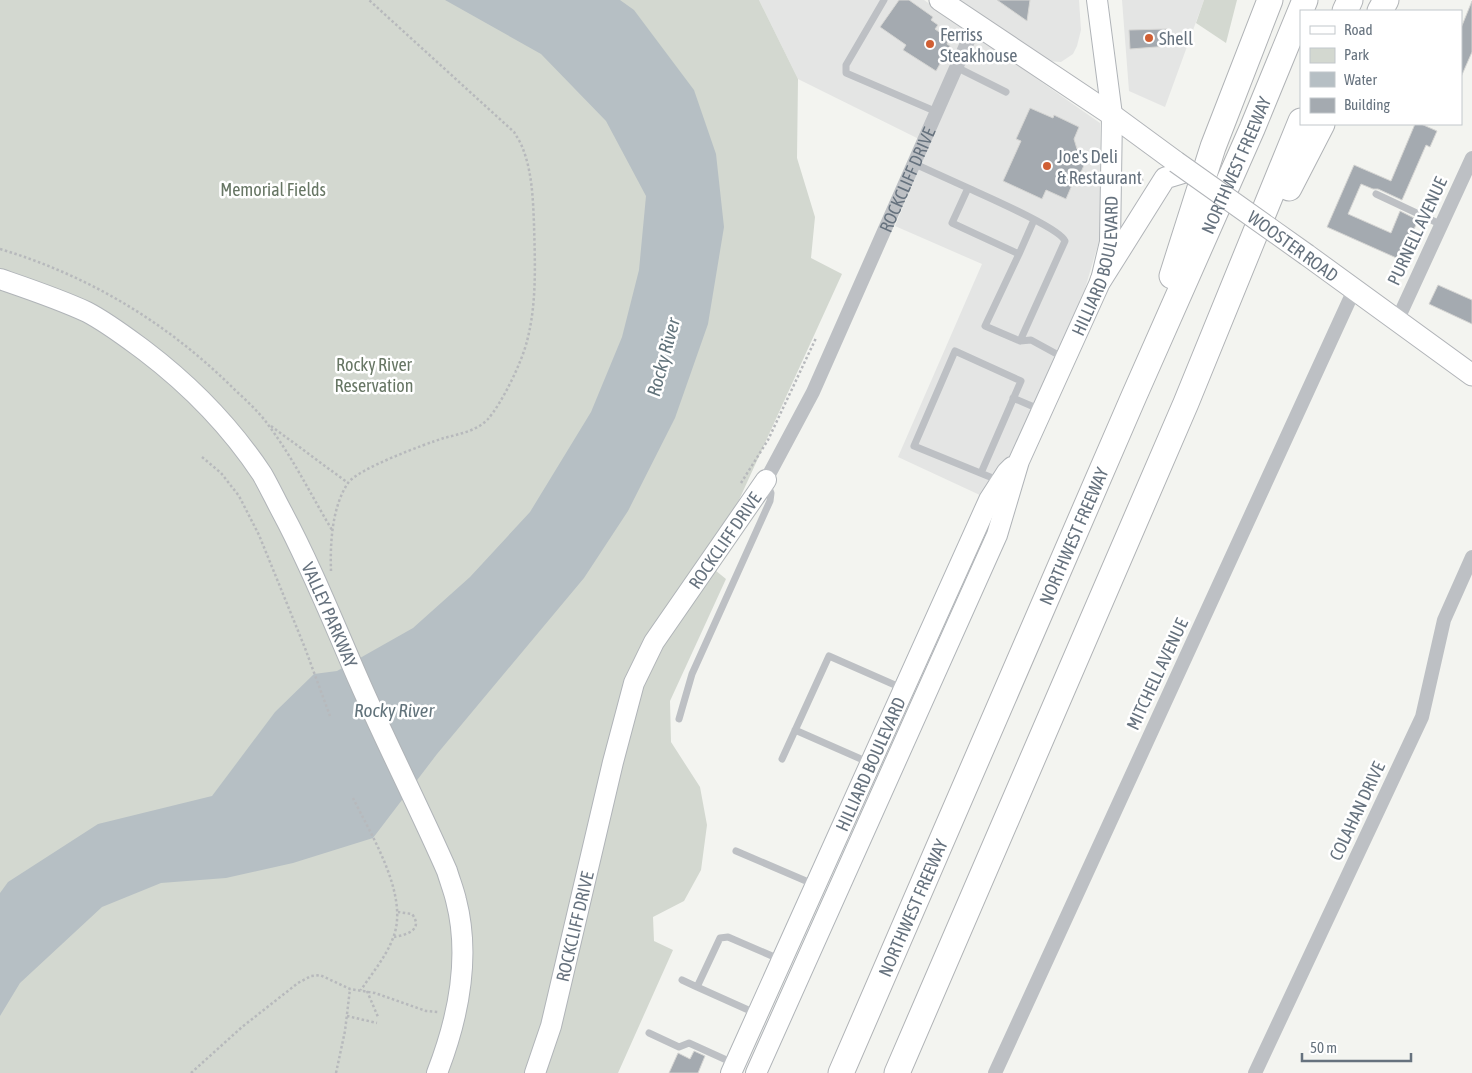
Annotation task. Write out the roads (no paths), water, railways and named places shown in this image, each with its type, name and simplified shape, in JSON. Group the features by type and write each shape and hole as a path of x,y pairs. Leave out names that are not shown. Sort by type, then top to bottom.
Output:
{"highway":[{"path":"1134,396 1213,148 1270,0"},
{"name":"NORTHWEST FREEWAY","path":"841,1073 1134,396 1252,129 1300,12"},
{"path":"897,1073 1215,333 1300,123"},
{"path":"1215,333 1321,125"}],"main road":[{"name":"WOOSTER ROAD","path":"940,0 1112,115 1177,170 1307,255 1472,375"},
{"name":"HILLIARD BOULEVARD","path":"756,1073 997,535 1019,461 1101,280 1110,242 1112,115 1097,0"},
{"path":"1101,280 1177,170"},
{"name":"VALLEY PARKWAY","path":"0,279 45,294 87,313 121,333 198,395 238,441 262,475 291,528 328,608 359,681 426,823 447,871 457,901 462,941 461,982 456,1014 447,1047 437,1073"},
{"name":"HILLIARD BOULEVARD","path":"733,1068 989,500 1007,472 1019,461"},
{"name":"ROCKCLIFF DRIVE","path":"535,1073 552,1026 612,762 634,682 654,642 766,480"}],"street":[{"name":"ROCKCLIFF DRIVE","path":"766,480 813,392 975,25"},
{"name":"PURNELL AVENUE","path":"1397,321 1472,158"},
{"name":"MITCHELL AVENUE","path":"995,1073 1354,290"},
{"name":"COLAHAN DRIVE","path":"1255,1073 1422,717 1444,620 1472,557"}],"lane":[{"path":"884,0 846,65 846,73 937,112"},
{"path":"956,67 1006,92"},
{"path":"915,164 1034,220 1063,236 1065,241 1020,340"},
{"path":"968,188 952,223 1019,254"},
{"path":"1376,194 1442,225"},
{"path":"1034,220 985,326 1020,340 1031,340 1065,358"},
{"path":"981,473 1020,381 955,351 914,446 981,473 1001,481"},
{"path":"1013,398 1041,410"},
{"path":"679,719 692,674 770,501 771,493 766,480"},
{"path":"782,759 830,656 904,689"},
{"path":"795,730 870,763"},
{"path":"736,851 816,885"},
{"path":"697,987 720,938 728,937 782,960"},
{"path":"682,980 758,1014"},
{"path":"649,1034 679,1047 689,1043 733,1068"}],"water":[{"name":"Rocky River","path":"445,0 620,0 634,10 694,90 716,154 724,227 708,324 675,418 628,511 584,578 437,754 373,838 293,863 226,878 161,883 102,907 20,983 0,1016 0,893 8,882 98,824 212,796 275,712 314,674 337,671 413,628 470,577 530,512 591,412 622,337 639,270 646,196 606,121 541,54"}],"place":[{"name":"Shell","path":"1149,38"},
{"name":"Ferriss Steakhouse","path":"930,44"},
{"name":"Joe's Deli & Restaurant","path":"1047,166"}],"park label":[{"name":"Memorial Fields","path":"273,189"},
{"name":"Rocky River Reservation","path":"374,374"}]}
